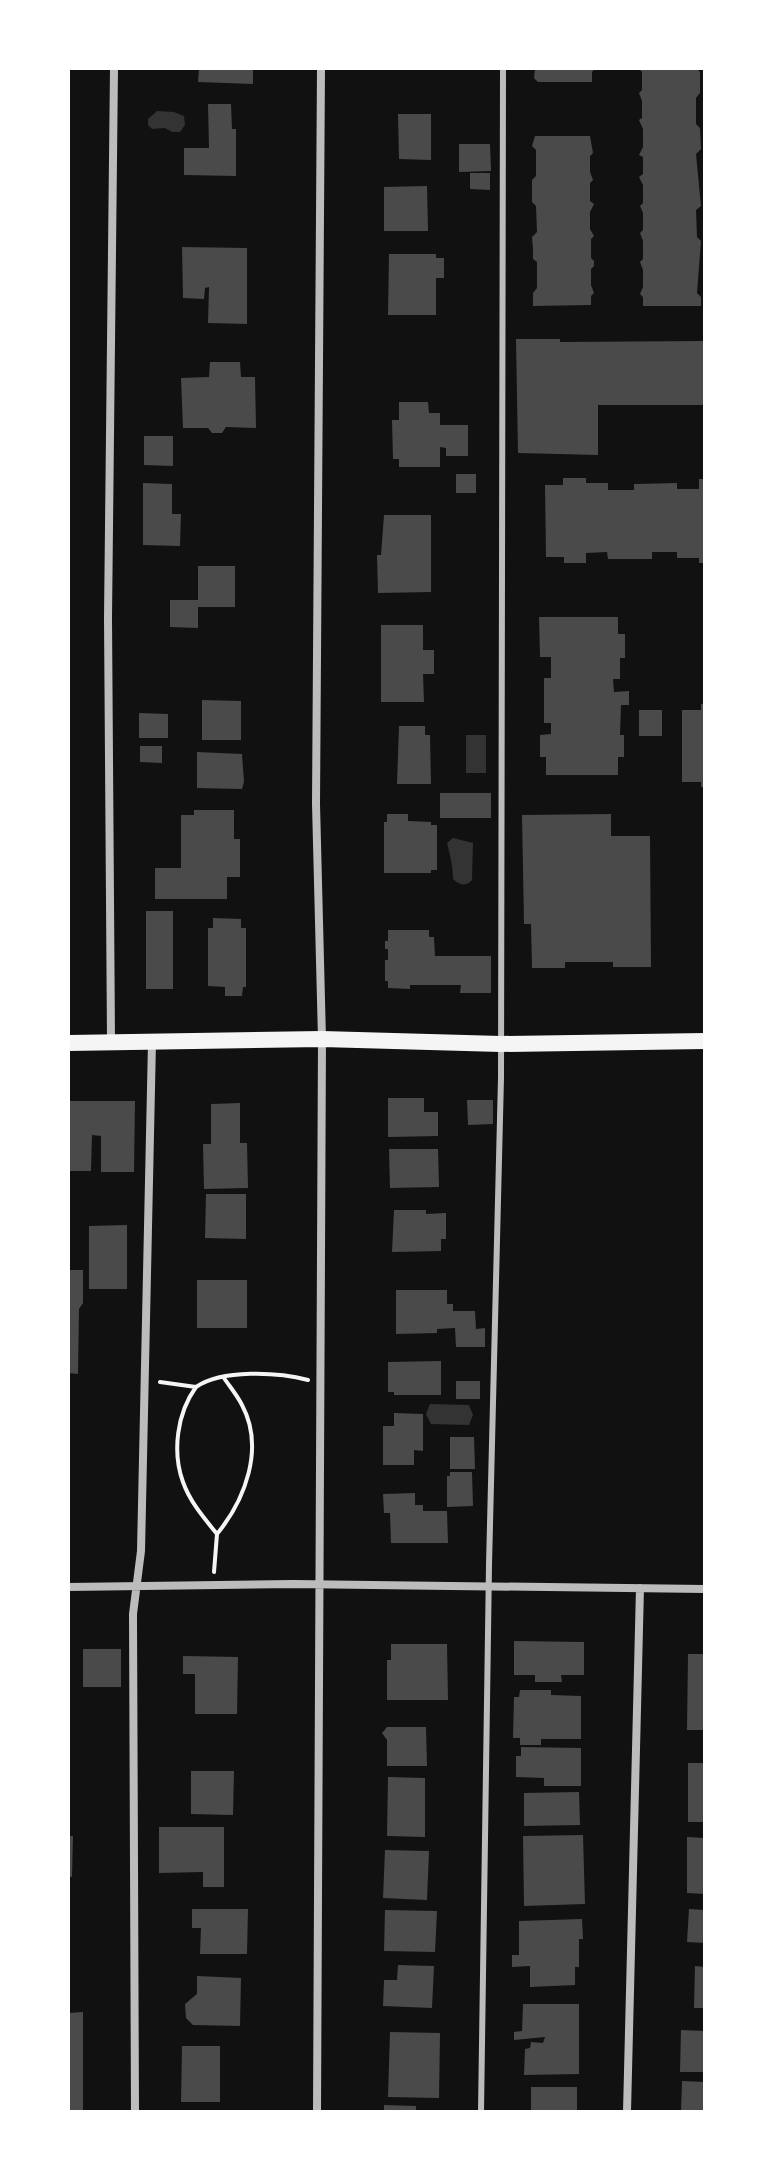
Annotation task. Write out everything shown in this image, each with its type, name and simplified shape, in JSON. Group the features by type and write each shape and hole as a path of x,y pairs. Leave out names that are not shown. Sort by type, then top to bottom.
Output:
{"main road":[{"path":"68,1043 322,1039 501,1044 705,1041"}],"street":[{"path":"111,1042 108,618 114,68"},
{"path":"317,2112 322,1039 316,804 321,68"},
{"path":"135,2112 133,1614 141,1551 152,1042"},
{"path":"68,1587 213,1584 705,1589"},
{"path":"627,2112 640,1588"}],"lane":[{"path":"481,2112 501,1044 503,68"}],"path":[{"path":"217,1534 196,1508 182,1481 178,1450 181,1414 196,1387 205,1381 248,1374 282,1373 321,1384"},
{"path":"213,1584 217,1534 233,1515 246,1487 251,1464 251,1429 243,1406 224,1378"},
{"path":"146,1380 196,1387"}],"shaded area":[{"path":"157,111 184,116 185,125 180,132 152,129 148,119"},
{"path":"466,735 486,735 486,773 466,773"},
{"path":"453,838 473,843 472,880 465,884 453,879 447,843"},
{"path":"430,1404 469,1405 473,1415 469,1425 431,1424 426,1414"}],"building":[{"path":"199,68 253,68 253,84 198,82"},
{"path":"535,68 596,68 592,72 592,82 538,82 534,78"},
{"path":"638,68 696,68 700,72 696,124 700,128 701,149 696,154 701,206 696,210 697,237 701,241 697,293 701,297 701,306 643,306 640,294 643,270 640,262 643,259 643,241 640,233 643,230 643,213 640,206 643,203 643,185 639,177 643,174 643,157 639,155 643,147 643,129 639,120 642,118 639,93 642,90 642,72"},
{"path":"208,104 231,104 232,129 236,129 236,176 184,175 184,148 209,148"},
{"path":"398,114 431,114 431,160 399,159"},
{"path":"535,136 590,136 593,153 590,156 590,172 593,180 590,183 590,201 594,204 590,212 590,229 594,236 591,239 594,266 591,269 591,285 594,293 591,305 533,306 533,293 537,288 537,262 533,259 532,237 537,232 536,206 532,202 532,180 536,176 536,150 532,146"},
{"path":"459,144 490,144 491,171 459,172"},
{"path":"470,173 490,173 490,190 470,189"},
{"path":"427,186 428,231 384,231 384,187"},
{"path":"182,247 247,248 247,324 208,323 209,287 205,288 204,299 183,298"},
{"path":"389,254 436,254 436,258 444,258 444,278 436,278 436,315 388,315"},
{"path":"516,339 560,339 560,342 705,341 705,405 598,405 598,455 518,453"},
{"path":"210,362 240,362 241,377 255,377 256,428 226,427 222,433 212,433 208,428 183,428 181,378 209,377"},
{"path":"399,402 428,402 429,413 440,413 440,425 468,425 468,456 446,456 446,448 440,447 440,467 399,467 399,459 393,459 392,420 399,420"},
{"path":"144,436 173,436 173,466 144,465"},
{"path":"456,474 476,474 476,493 456,493"},
{"path":"563,478 586,478 586,483 608,483 608,490 634,490 634,484 677,483 677,489 699,489 699,479 705,479 705,563 699,563 699,558 677,558 677,552 652,552 652,559 608,559 607,552 586,553 586,563 564,563 564,557 546,557 545,485 563,485"},
{"path":"143,483 172,484 172,514 181,514 180,546 143,545"},
{"path":"384,515 431,515 431,592 378,593 377,555 381,555"},
{"path":"198,566 235,566 235,607 198,607 198,628 170,627 170,600 198,600"},
{"path":"539,617 618,617 618,634 625,634 625,658 620,658 620,679 613,679 614,692 629,691 629,705 621,705 620,735 624,735 624,757 618,757 618,775 546,775 546,757 540,757 540,735 551,734 551,723 544,723 544,678 551,678 551,657 540,657"},
{"path":"381,625 423,625 423,650 434,650 434,674 423,674 424,702 381,702"},
{"path":"202,700 241,701 241,740 202,740"},
{"path":"701,704 705,704 705,787 701,787 701,782 682,782 682,710 701,710"},
{"path":"639,710 662,710 662,736 639,736"},
{"path":"139,713 168,714 168,738 139,738"},
{"path":"399,726 425,726 425,735 430,735 431,784 397,784"},
{"path":"140,746 162,746 162,763 140,762"},
{"path":"197,752 242,754 242,789 197,788"},
{"path":"440,793 491,793 491,818 440,818"},
{"path":"194,810 234,810 234,839 240,839 240,877 227,877 227,899 155,899 155,868 181,868 181,815 194,815"},
{"path":"387,814 408,814 408,821 437,825 437,870 431,870 431,873 384,873 384,822 387,822"},
{"path":"611,814 611,836 650,836 651,967 613,967 613,962 565,962 565,968 532,968 531,924 524,924 522,815"},
{"path":"146,911 173,911 173,989 146,989"},
{"path":"213,918 241,919 241,928 246,928 246,987 243,987 242,996 225,996 225,987 208,986 208,928 213,928"},
{"path":"388,930 429,930 429,937 434,937 435,956 491,956 491,993 460,993 461,985 388,988 388,981 385,981 388,949 385,949 385,941 388,941"},
{"path":"388,1098 424,1098 424,1112 438,1112 438,1136 388,1137"},
{"path":"467,1100 493,1100 493,1124 468,1125"},
{"path":"68,1101 135,1101 134,1172 101,1172 101,1136 92,1135 91,1171 68,1171"},
{"path":"240,1103 240,1143 247,1143 248,1188 204,1189 203,1144 211,1144 211,1104"},
{"path":"389,1149 438,1149 439,1187 390,1188"},
{"path":"206,1194 246,1194 246,1239 205,1238"},
{"path":"394,1210 446,1213 446,1239 441,1239 441,1251 392,1252"},
{"path":"127,1225 127,1289 89,1289 89,1226"},
{"path":"68,1270 83,1270 78,1374 68,1373"},
{"path":"197,1280 247,1280 247,1328 197,1328"},
{"path":"396,1290 447,1290 447,1304 453,1304 453,1311 475,1311 476,1329 485,1328 485,1347 456,1347 455,1328 437,1329 437,1333 396,1334"},
{"path":"441,1361 441,1395 394,1395 394,1392 388,1392 388,1362"},
{"path":"456,1381 480,1381 480,1399 456,1399"},
{"path":"394,1413 423,1414 423,1451 414,1450 414,1465 383,1465 383,1426 394,1426"},
{"path":"450,1437 474,1437 475,1469 450,1469"},
{"path":"450,1472 472,1472 473,1506 447,1507 447,1476"},
{"path":"415,1493 415,1505 423,1505 423,1511 447,1511 448,1543 391,1543 390,1513 384,1513 383,1494"},
{"path":"514,1641 584,1642 584,1675 561,1675 562,1682 535,1682 535,1675 514,1675"},
{"path":"391,1644 447,1644 448,1700 387,1700 387,1660 391,1660"},
{"path":"83,1649 121,1649 121,1687 83,1687"},
{"path":"688,1654 705,1654 705,1730 687,1730"},
{"path":"183,1656 238,1657 237,1714 195,1714 195,1674 183,1674"},
{"path":"520,1690 551,1690 551,1695 581,1696 581,1739 541,1739 541,1745 520,1745 520,1738 513,1738 514,1697 519,1697"},
{"path":"387,1727 426,1727 427,1766 387,1766 387,1740 382,1733"},
{"path":"521,1747 581,1748 581,1786 544,1786 544,1778 516,1777 516,1756 521,1756"},
{"path":"688,1763 705,1763 705,1822 688,1822"},
{"path":"191,1771 234,1771 233,1815 191,1814"},
{"path":"388,1777 425,1778 425,1837 387,1836"},
{"path":"579,1792 580,1825 524,1826 524,1793"},
{"path":"159,1827 224,1827 224,1887 203,1887 203,1872 159,1873"},
{"path":"583,1835 585,1904 524,1906 523,1836"},
{"path":"68,1836 73,1836 72,1877 68,1876"},
{"path":"687,1837 705,1838 705,1894 687,1893"},
{"path":"385,1850 429,1851 427,1900 383,1898"},
{"path":"192,1909 248,1909 247,1954 200,1954 201,1928 192,1928"},
{"path":"689,1909 705,1910 705,1943 687,1942"},
{"path":"385,1910 437,1911 435,1952 384,1951"},
{"path":"582,1919 583,1939 579,1939 579,1967 575,1967 575,1985 530,1987 530,1966 512,1967 512,1955 519,1955 519,1921"},
{"path":"398,1965 434,1966 432,2008 383,2006 384,1980 397,1980"},
{"path":"695,1966 705,1967 705,2008 694,2008"},
{"path":"197,1976 241,1978 240,2026 193,2025 186,2018 185,2004 197,1994"},
{"path":"523,2004 579,2004 579,2074 524,2075 525,2049 530,2048 531,2042 543,2043 545,2037 514,2040 514,2032 522,2031"},
{"path":"83,2012 83,2112 68,2112 68,2013"},
{"path":"681,2030 705,2031 705,2072 680,2072"},
{"path":"390,2032 440,2033 439,2098 388,2097"},
{"path":"182,2046 220,2046 220,2102 181,2102"},
{"path":"682,2081 705,2082 705,2112 681,2112"},
{"path":"531,2087 577,2087 577,2112 531,2112"},
{"path":"384,2105 416,2106 416,2112 384,2112"}]}
